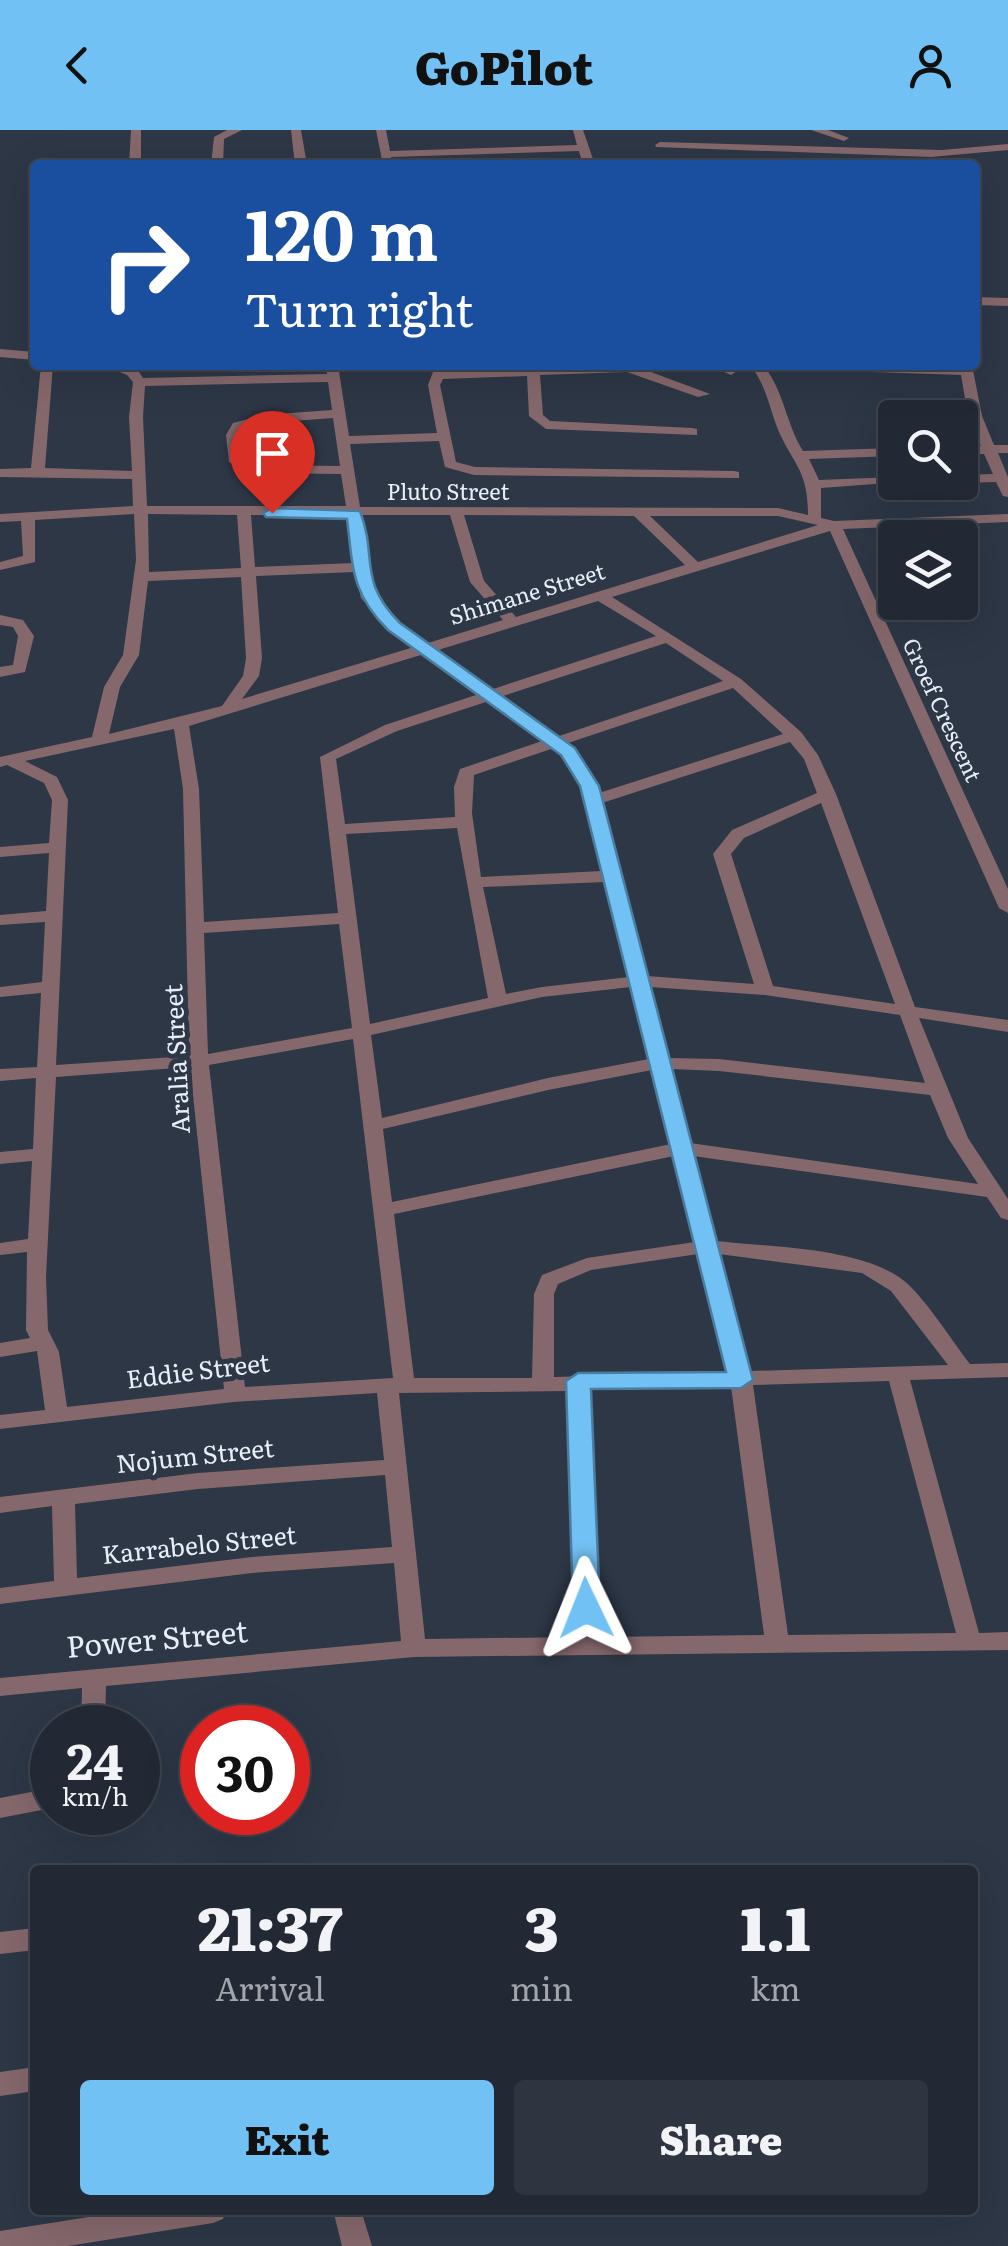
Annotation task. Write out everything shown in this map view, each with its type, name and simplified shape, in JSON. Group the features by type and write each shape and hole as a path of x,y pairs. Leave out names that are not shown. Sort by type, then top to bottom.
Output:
{"street":[{"path":"134,160 136,130"},
{"path":"217,160 219,138 237,130"},
{"path":"296,130 300,160"},
{"path":"381,130 387,160 584,148"},
{"path":"578,130 588,160"},
{"path":"816,130 924,153"},
{"path":"660,145 844,139"},
{"path":"857,160 1008,147"},
{"path":"980,301 1008,302"},
{"path":"0,353 30,356"},
{"path":"38,472 47,370"},
{"path":"120,370 135,377 333,372 360,566 372,604 424,648 556,741 576,762 594,800 741,1380 777,1644"},
{"path":"135,377 144,370"},
{"path":"692,432 546,426 536,416 533,370 438,375 434,386 450,464 464,470 734,475"},
{"path":"635,370 703,394"},
{"path":"761,370 778,398 782,423 804,455 817,484 816,518"},
{"path":"967,370 987,449 1008,493"},
{"path":"99,742 112,687 131,654 140,577 135,377"},
{"path":"340,412 264,419 238,426 233,434 236,462 250,469 348,470"},
{"path":"345,440 444,437"},
{"path":"978,449 1008,449"},
{"path":"804,455 878,453"},
{"path":"0,472 138,475"},
{"path":"978,479 1000,478"},
{"path":"817,484 878,482"},
{"name":"Pluto Street","path":"0,518 140,511 778,512 834,525"},
{"path":"228,708 250,676 254,658 244,512"},
{"path":"457,514 477,582 512,622"},
{"path":"640,514 694,567"},
{"path":"0,566 30,558 28,516"},
{"path":"834,525 1008,518"},
{"name":"Shimane Street","path":"2,759 182,723 834,525"},
{"name":"Groef Crescent","path":"834,525 1008,908"},
{"path":"140,577 360,566"},
{"path":"600,596 735,682 795,735 828,794 936,1090 958,1138 1008,1214"},
{"path":"0,620 18,623 26,636 20,669 0,672"},
{"path":"414,1648 396,1466 396,1383 382,1210 337,830 326,768 333,752 666,638"},
{"path":"498,1000 464,822 460,785 466,772 735,682"},
{"name":"Aralia Street","path":"182,723 192,789 198,1062 235,1393"},
{"path":"594,800 795,735"},
{"path":"33,769 38,758 50,750"},
{"path":"2,759 33,769 51,780 59,792 40,1154 37,1324 48,1352 58,1416"},
{"path":"764,990 723,864 725,844 746,830 828,794"},
{"path":"337,830 464,822"},
{"path":"0,852 57,848"},
{"path":"476,882 614,876"},
{"path":"0,920 53,916"},
{"path":"197,928 347,918"},
{"path":"0,1075 198,1062 299,1046 359,1029 498,1000 638,981 764,990 1008,1026"},
{"path":"0,992 49,987"},
{"path":"372,1126 548,1084 659,1063 720,1065 936,1090"},
{"path":"382,1210 682,1148 992,1192"},
{"path":"0,1158 40,1154"},
{"path":"0,1249 38,1244"},
{"path":"543,1383 544,1294 549,1280 586,1264 708,1246 849,1263 884,1276 963,1370"},
{"path":"0,1350 42,1343"},
{"name":"Eddie Street","path":"0,1422 235,1393 396,1383 467,1387 1008,1370"},
{"path":"897,1372 970,1642"},
{"path":"578,1381 588,1646"},
{"name":"Nojum Street","path":"0,1505 198,1481 396,1466"},
{"path":"64,1498 66,1588"},
{"name":"Karrabelo Street","path":"0,1596 252,1564 405,1554"},
{"name":"Power Street","path":"0,1687 414,1648 1008,1641"},
{"path":"93,1705 94,1678"},
{"path":"0,1808 30,1802"},
{"path":"0,1943 30,1940"},
{"path":"0,2084 30,2080"},
{"path":"0,2244 135,2235 197,2215"},
{"path":"348,2215 357,2246"}],"route":[{"path":"272,513 354,514 366,594 380,615 568,752 589,786 611,859 638,981 741,1380 578,1381 586,1608"}]}
